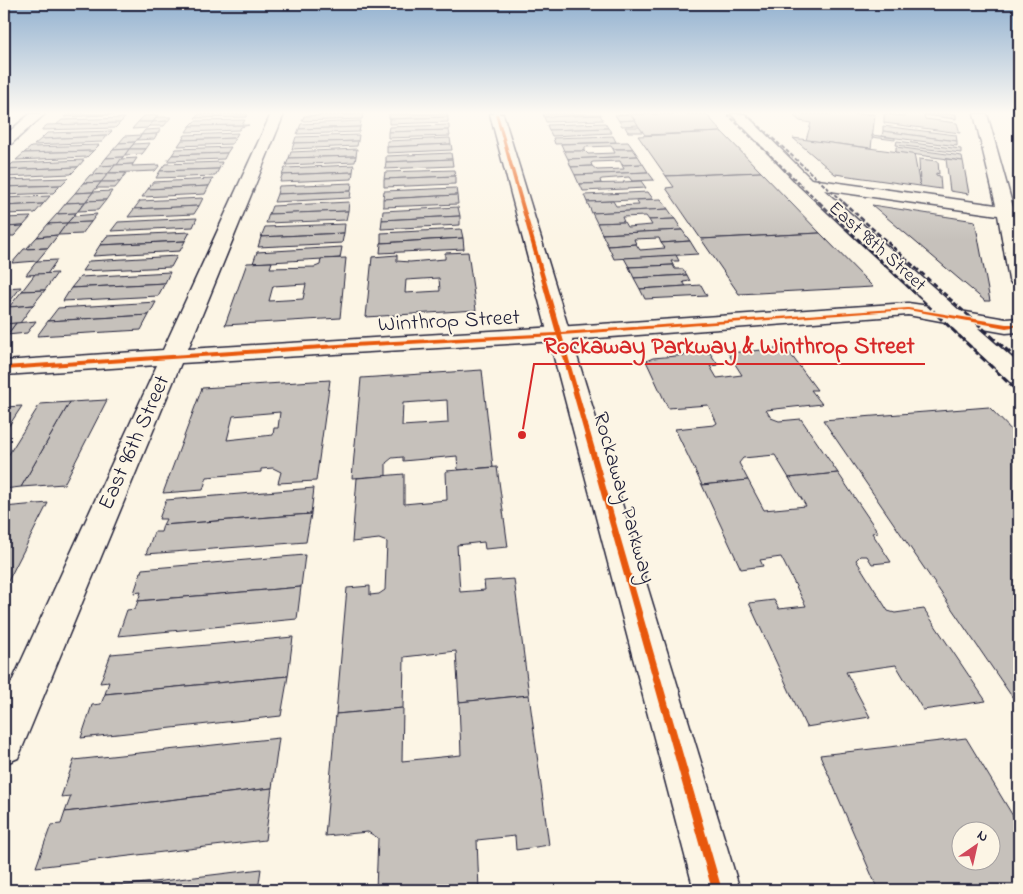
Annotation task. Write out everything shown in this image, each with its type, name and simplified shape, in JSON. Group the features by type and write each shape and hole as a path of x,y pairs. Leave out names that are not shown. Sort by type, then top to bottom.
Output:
{"street":[{"name":"East 96th Street","path":"4,744 260,156"},
{"name":"Rockaway Parkway","path":"508,156 717,890"},
{"name":"East 98th Street","path":"781,156 806,183 1019,377"},
{"path":"994,156 1013,212 1019,280"},
{"path":"806,183 1013,212"},
{"name":"Winthrop Street","path":"4,368 557,334 908,309 1006,326 1019,326"}],"building":[{"path":"21,156 88,156 87,157 16,160"},
{"path":"108,156 124,156 123,157 106,158"},
{"path":"171,156 226,156 224,159 167,161"},
{"path":"290,156 356,156 356,156 289,158"},
{"path":"356,156 355,162 286,165 289,158"},
{"path":"386,156 451,156 452,159 386,162"},
{"path":"566,156 638,156 568,159"},
{"path":"638,156 643,164 622,165 620,161 593,162 591,163 592,166 571,167 568,159"},
{"path":"652,156 745,156 761,172 666,176"},
{"path":"814,156 914,156 920,186 835,174"},
{"path":"924,156 960,156 962,156 963,161"},
{"path":"123,157 117,165 100,166 106,158"},
{"path":"137,158 133,164 117,165 121,159"},
{"path":"452,159 453,166 385,169 386,162"},
{"path":"919,159 938,161 939,174 936,173 936,175 940,176 941,189 920,186"},
{"path":"946,159 963,161 969,194 950,191"},
{"path":"84,160 78,167 5,170 13,163"},
{"path":"222,162 219,169 160,171 165,164"},
{"path":"133,164 132,166 160,165 155,171 108,173 115,165"},
{"path":"643,164 648,172 575,175 571,167 592,166 597,170 624,169 622,165"},
{"path":"115,165 108,174 92,175 100,166"},
{"path":"354,165 353,172 282,175 285,168"},
{"path":"78,167 71,174 4,177 5,170"},
{"path":"219,169 215,176 156,178 160,171"},
{"path":"454,170 455,176 384,179 385,172"},
{"path":"353,172 352,179 280,182 282,175"},
{"path":"648,172 654,180 632,181 629,177 602,179 600,180 601,183 579,184 575,175"},
{"path":"761,172 820,233 701,239 666,188 674,187 666,176"},
{"path":"108,173 126,173 120,182 101,182"},
{"path":"108,174 101,182 83,183 90,175"},
{"path":"455,176 455,184 384,187 384,179"},
{"path":"68,178 61,185 4,187 4,180"},
{"path":"213,179 209,186 148,189 153,182"},
{"path":"641,181 646,188 583,191 580,184 624,183"},
{"path":"101,182 120,182 115,188 96,188"},
{"path":"101,182 93,192 75,193 83,183"},
{"path":"352,183 351,191 277,194 279,186"},
{"path":"61,185 53,193 4,195 4,187"},
{"path":"209,186 205,194 142,197 148,189"},
{"path":"456,188 457,195 383,199 384,191"},
{"path":"112,191 106,200 86,201 93,192"},
{"path":"351,191 350,198 274,202 277,194"},
{"path":"93,192 85,202 66,203 75,193"},
{"path":"648,192 653,199 587,202 584,195"},
{"path":"457,195 458,204 383,207 383,199"},
{"path":"50,196 43,204 4,206 4,198"},
{"path":"203,198 199,206 134,209 140,201"},
{"path":"661,199 668,209 592,213 587,202 613,201 616,206 639,205 636,200"},
{"path":"106,200 98,210 78,211 86,201"},
{"path":"85,202 76,213 57,214 66,203"},
{"path":"349,202 348,211 269,214 272,206"},
{"path":"43,204 35,213 4,214 4,206"},
{"path":"872,205 975,221 990,301 985,301"},
{"path":"199,206 194,214 128,217 134,209"},
{"path":"458,207 460,216 382,220 383,211"},
{"path":"668,209 675,219 649,220 646,216 622,217 624,222 597,223 592,213"},
{"path":"348,211 346,220 266,223 269,214"},
{"path":"76,213 67,223 48,224 57,214"},
{"path":"97,214 91,222 67,223 74,216"},
{"path":"460,216 460,225 381,229 382,220"},
{"path":"31,217 23,226 4,227 4,218"},
{"path":"197,218 193,227 111,231 118,222"},
{"path":"675,219 682,230 602,234 597,223 624,222 627,227 652,225 649,220"},
{"path":"91,222 82,234 58,235 67,223"},
{"path":"67,223 58,235 37,237 48,224"},
{"path":"345,224 344,233 261,237 265,227"},
{"path":"23,226 14,236 4,236 4,227"},
{"path":"461,229 463,238 381,243 381,233"},
{"path":"682,230 690,241 661,243 659,238 634,239 636,244 608,246 602,234"},
{"path":"190,232 185,241 100,245 107,236"},
{"path":"344,233 342,243 258,247 261,237"},
{"path":"820,233 873,287 739,294 701,239"},
{"path":"58,235 48,248 26,249 37,237"},
{"path":"463,238 464,249 380,253 381,243"},
{"path":"185,241 180,251 93,256 100,245"},
{"path":"690,241 698,254 614,259 608,246 636,244 640,250 665,248 661,243"},
{"path":"342,247 340,258 253,263 257,252"},
{"path":"48,248 37,261 12,263 24,249"},
{"path":"468,252 476,310 366,317 372,257 397,255 397,261 410,262 445,259 445,253","holes":["439,278 440,291 405,293 406,280"]},
{"path":"676,255 679,261 671,261 673,265 629,267 624,258"},
{"path":"177,256 171,267 82,271 89,261"},
{"path":"346,258 340,318 225,325 247,263 272,262 270,268 315,267 320,265 321,259","holes":["306,284 303,299 269,301 273,286"]},
{"path":"57,260 47,274 26,275 37,261"},
{"path":"673,265 675,269 683,269 687,275 634,278 629,267"},
{"path":"170,272 165,283 71,288 80,277"},
{"path":"57,273 45,290 22,291 35,274"},
{"path":"687,275 690,281 683,282 686,286 640,289 634,278"},
{"path":"165,283 158,296 63,301 71,288"},
{"path":"701,285 707,296 645,299 640,289"},
{"path":"21,287 4,309 4,288"},
{"path":"45,290 33,305 9,307 22,291"},
{"path":"156,302 149,315 48,321 58,308"},
{"path":"33,305 20,323 4,324 4,314 9,307"},
{"path":"149,315 141,330 37,336 48,321"},
{"path":"36,321 27,333 7,335 16,323"},
{"path":"16,323 7,335 4,335 4,324"},
{"path":"786,348 817,390 811,390 822,404 766,410 771,418 779,421 801,419 838,473 789,478 775,455 743,458 739,463 748,480 702,485 675,429 714,425 717,423 708,405 668,408 646,361 653,358 710,353 718,365 710,366 717,378 742,375 728,353"},
{"path":"482,370 493,467 458,470 457,456 403,461 403,457 392,458 386,463 386,476 352,478 361,378","holes":["447,400 448,423 402,426 403,403"]},
{"path":"330,380 316,481 278,483 281,472 273,468 261,469 261,472 207,477 203,490 163,493 202,388","holes":["280,412 278,428 274,428 273,435 227,440 233,416"]},
{"path":"107,400 64,484 21,487 70,402"},
{"path":"70,402 21,487 4,489 4,462 40,404"},
{"path":"22,406 4,433 4,407"},
{"path":"989,407 1019,438 1019,707 823,420"},
{"path":"497,467 508,547 485,549 484,542 457,545 460,592 485,590 484,581 514,579 529,695 459,702 456,651 404,657 403,708 336,714 347,588 370,586 370,595 379,594 385,590 387,542 379,539 352,542 357,478 404,474 404,504 447,500 446,471"},
{"path":"838,473 878,532 872,533 891,562 872,564 867,556 860,556 856,560 888,611 895,613 924,609 986,701 923,710 896,665 846,672 870,717 806,727 749,603 774,600 779,609 806,606 781,557 760,560 763,566 741,569 702,485 748,480 764,510 806,506 789,478"},
{"path":"314,488 311,514 163,525 166,519 159,519 166,500"},
{"path":"48,503 4,589 4,507"},
{"path":"311,514 306,542 146,554 154,532 161,532 163,525"},
{"path":"305,555 301,587 138,601 141,592 134,593 142,569"},
{"path":"301,587 297,619 118,636 127,610 135,609 138,601"},
{"path":"293,637 288,676 105,694 109,682 100,683 111,654"},
{"path":"288,676 281,716 81,738 92,705 101,704 105,694"},
{"path":"529,695 549,845 516,850 515,836 477,840 479,890 376,890 378,838 368,832 325,836 336,714 403,708 402,761 461,755 459,702"},
{"path":"279,738 272,788 65,812 71,796 61,797 74,760"},
{"path":"966,738 1019,826 1019,890 878,890 820,755"},
{"path":"272,788 265,840 36,867 51,825 61,824 65,812"},
{"path":"261,869 258,890 88,890"}],"railway":[{"path":"771,156 820,203"},
{"path":"792,156 844,203"},
{"path":"819,202 939,316"},
{"path":"843,202 969,316"},
{"path":"937,315 1019,393"},
{"path":"968,315 1019,361"}],"cycle path":[{"path":"508,156 717,890"},
{"path":"4,368 353,345 557,334 908,309 1006,326 1019,325"}],"place":[{"name":"Rockaway Parkway & Winthrop Street","path":"522,435"}]}
